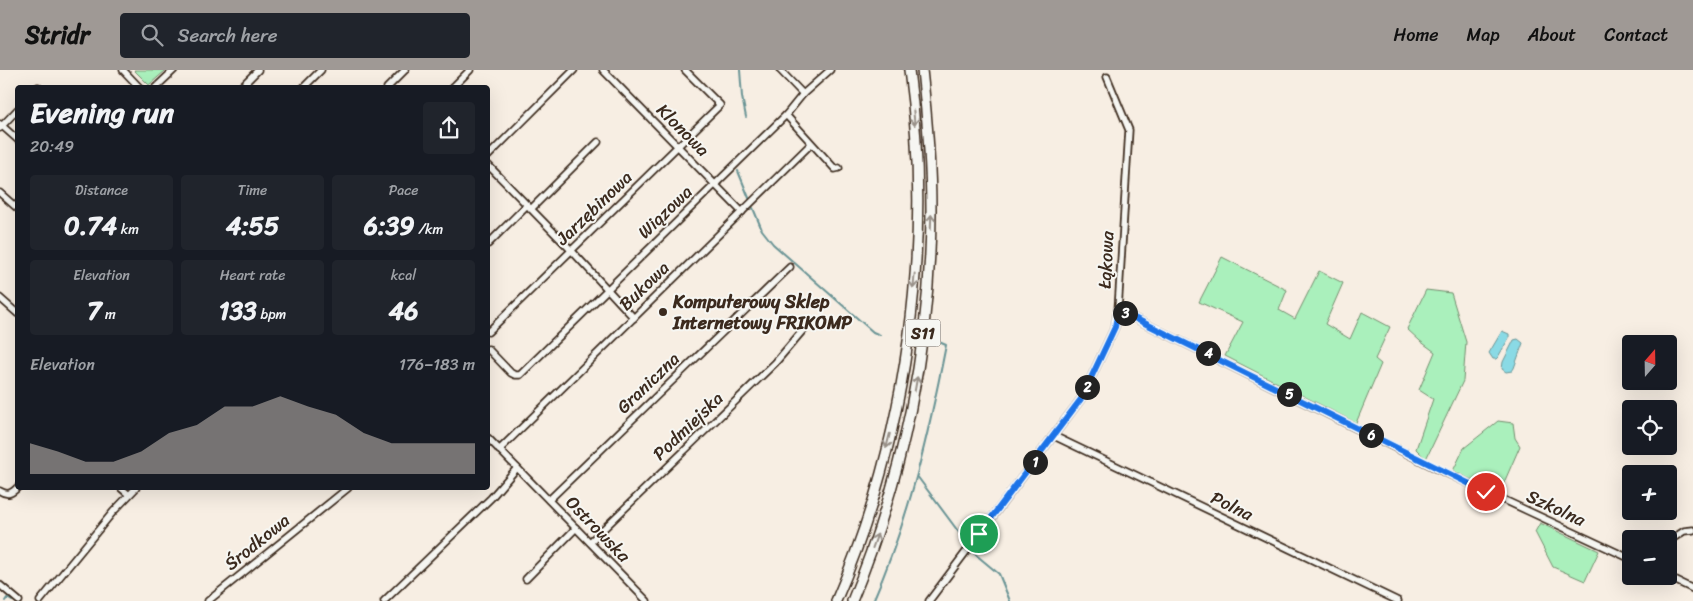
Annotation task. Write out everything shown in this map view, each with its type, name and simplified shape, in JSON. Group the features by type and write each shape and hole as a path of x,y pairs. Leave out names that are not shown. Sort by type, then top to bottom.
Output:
{"highway":[{"name":"S11","path":"836,601 862,535 881,471 894,416 908,335 913,298 917,226 915,123 909,70"},
{"name":"S11","path":"852,601 890,496 900,458 920,359 929,272 931,210 930,153 922,70"}],"street":[{"path":"123,70 137,85"},
{"path":"158,85 174,70"},
{"path":"243,85 258,70"},
{"path":"307,85 321,70"},
{"path":"390,85 405,70"},
{"path":"455,85 470,70"},
{"path":"490,154 574,70"},
{"name":"Klonowa","path":"603,70 742,212"},
{"name":"Jarzębinowa","path":"490,330 720,105 685,70"},
{"path":"780,70 803,94"},
{"name":"Wiązowa","path":"490,351 511,372 515,375 520,375 786,115 803,94 830,70"},
{"name":"Łąkowa","path":"928,601 1081,399 1115,327 1118,310 1129,130 1107,77"},
{"path":"15,112 1,126 15,138"},
{"path":"786,115 835,169 839,168"},
{"path":"490,242 598,142"},
{"name":"Bukowa","path":"499,450 811,144"},
{"path":"490,167 572,250 634,318"},
{"path":"0,193 15,206"},
{"name":"Graniczna","path":"549,500 790,267"},
{"path":"0,298 15,311"},
{"name":"Szkolna","path":"1118,310 1440,470 1622,555"},
{"name":"Podmiejska","path":"590,542 775,363 804,329"},
{"name":"Polna","path":"1054,436 1398,601"},
{"name":"Ostrowska","path":"490,440 647,601"},
{"path":"384,601 492,498 516,468"},
{"path":"0,491 10,494 15,490"},
{"path":"123,490 128,494"},
{"path":"40,601 128,494 133,490"},
{"name":"Środkowa","path":"208,601 346,490"},
{"path":"526,579 576,528"},
{"path":"1677,536 1684,531 1693,530"},
{"path":"1677,581 1693,589"},
{"path":"0,584 19,601"}],"green space":[{"path":"134,70 166,70 149,85"},
{"path":"1222,257 1287,290 1279,310 1295,319 1319,271 1343,283 1325,324 1350,339 1362,312 1390,327 1375,359 1381,364 1356,423 1225,356 1243,322 1199,302"},
{"path":"1426,290 1451,293 1466,342 1463,381 1426,459 1416,449 1433,399 1419,390 1435,352 1407,329"},
{"path":"1498,421 1513,423 1515,438 1520,446 1499,494 1453,471 1464,448"},
{"path":"1540,523 1599,551 1585,581 1553,567 1535,532"}],"water":[{"path":"1502,331 1509,334 1509,338 1498,357 1493,359 1489,353"},
{"path":"1518,339 1523,343 1514,368 1512,371 1506,372 1502,369 1503,362 1514,340"}],"waterway":[{"path":"740,70 746,117"},
{"path":"738,171 749,198"},
{"path":"753,208 762,230 773,244 873,332 880,335"},
{"path":"873,601 897,539 925,443 946,345 939,342 930,342"},
{"path":"917,476 975,554 999,574 1010,601"},
{"path":"5,601 7,598 12,601"}],"place":[{"name":"Komputerowy Sklep Internetowy FRIKOMP","path":"663,312"}],"route":[{"path":"979,534 1081,399 1115,327 1118,310 1486,492"}]}
